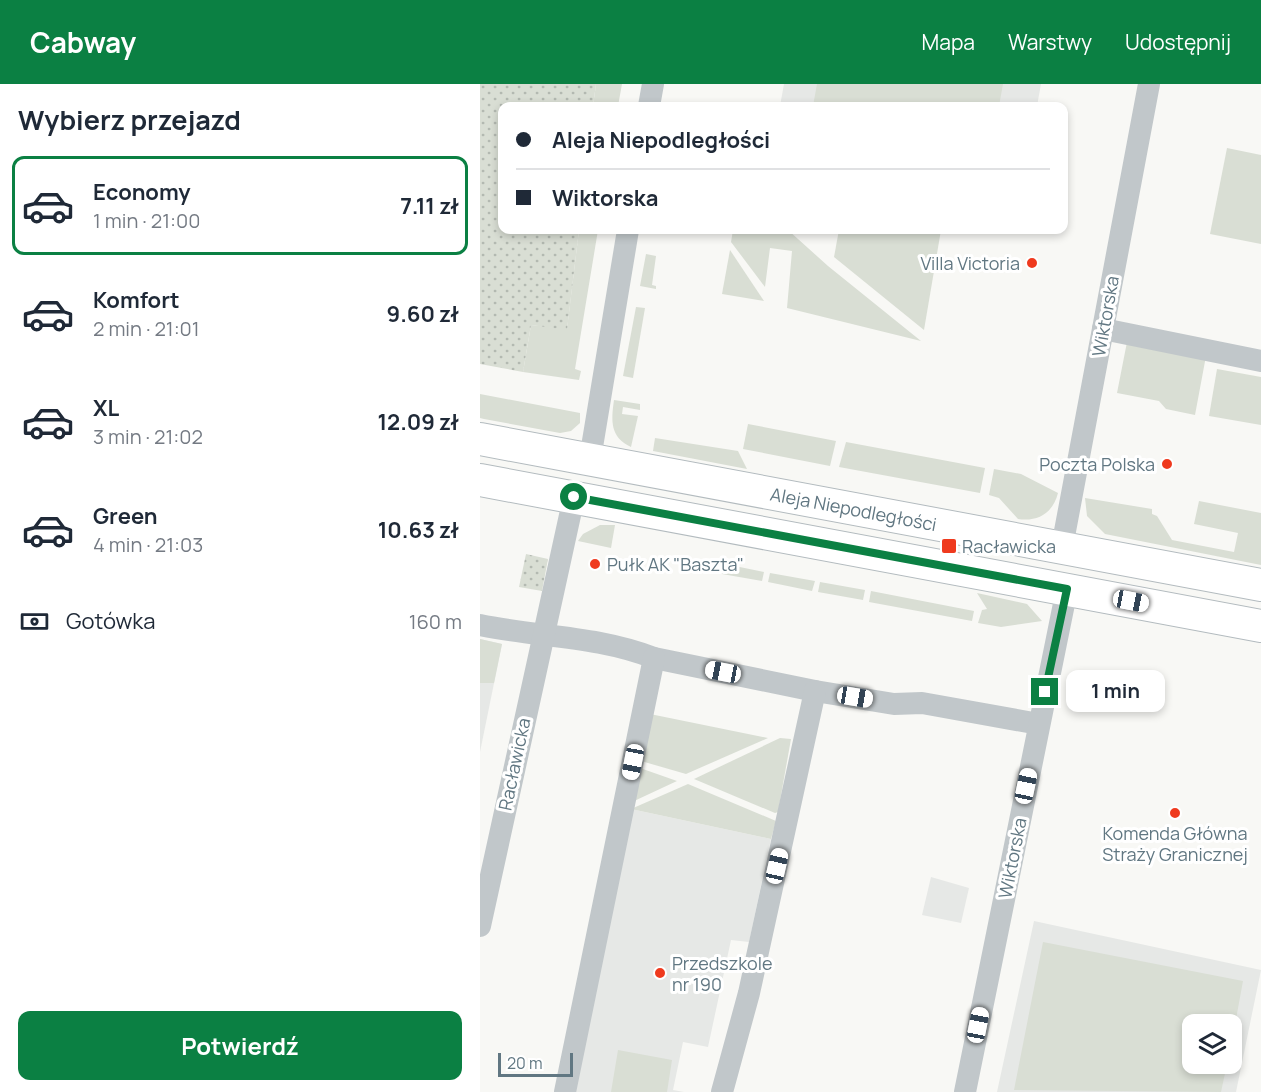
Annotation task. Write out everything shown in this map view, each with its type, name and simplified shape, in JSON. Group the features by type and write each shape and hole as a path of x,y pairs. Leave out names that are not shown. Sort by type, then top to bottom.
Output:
{"main road":[{"name":"Aleja Niepodległości","path":"480,439 1261,585"},
{"path":"480,480 1261,626"}],"street":[{"path":"650,102 653,84"},
{"name":"Wiktorska","path":"1062,547 1149,84"},
{"path":"590,459 627,234"},
{"path":"1103,329 1261,361"},
{"name":"Racławicka","path":"480,926 485,873 544,635 574,497"},
{"name":"Wiktorska","path":"965,1092 1067,589"},
{"path":"480,625 571,637 630,649 654,658 815,691 894,704 922,703 1039,724"},
{"path":"566,1092 654,658"},
{"path":"722,1092 749,993 815,691"}],"shaded area":[{"path":"480,84 596,84 594,102 498,102 498,234 579,234 567,330 531,325 523,372 480,364"},
{"path":"596,84 622,84 619,102 594,102"},
{"path":"784,84 1041,84 1038,102 781,102"},
{"path":"817,84 1003,84 1000,102 814,102"},
{"path":"1227,148 1261,155 1261,244 1210,234"},
{"path":"579,234 597,234 575,369 581,371 579,380 523,372 531,325 567,329"},
{"path":"732,234 792,234 828,266 921,341 787,308 792,251 770,248 765,287 731,242"},
{"path":"838,234 940,234 924,330 834,257"},
{"path":"730,250 764,301 722,294"},
{"path":"646,254 656,256 652,285 656,286 656,289 640,286"},
{"path":"636,307 645,308 633,378 623,376"},
{"path":"1127,342 1206,356 1195,415 1166,409 1159,401 1117,393"},
{"path":"1217,369 1261,377 1261,425 1209,416"},
{"path":"480,394 580,413 580,423 571,431 560,433 480,418"},
{"path":"614,400 640,404 640,410 623,407 622,414 638,416 631,447 619,438 614,428 612,415"},
{"path":"748,424 836,441 830,466 743,449"},
{"path":"655,438 738,451 747,469 653,451"},
{"path":"846,442 985,468 980,493 839,467"},
{"path":"994,469 1021,474 1058,493 1056,500 1044,515 1032,519 1018,519 999,498 989,495"},
{"path":"1085,498 1152,509 1152,514 1157,516 1172,540 1234,552 1238,533 1194,524 1199,501 1261,513 1261,565 1105,534 1087,516"},
{"path":"600,525 615,525 611,548 578,541 583,534"},
{"path":"526,554 548,559 542,591 519,587"},
{"path":"725,564 764,572 762,581 722,574"},
{"path":"770,573 815,581 812,591 768,582"},
{"path":"820,582 865,590 863,600 818,592"},
{"path":"871,591 974,611 972,621 869,602"},
{"path":"977,593 1027,604 1042,621 1001,627 978,623 982,610 987,609"},
{"path":"480,639 502,644 480,752"},
{"path":"480,639 502,644 494,683 480,683"},
{"path":"650,714 768,738 686,774 641,761"},
{"path":"780,738 791,739 778,812 775,813 694,779"},
{"path":"640,768 677,781 632,802"},
{"path":"688,784 776,821 771,839 631,809"},
{"name":"Przedszkole nr 190","path":"631,809 771,839 749,942 731,940 708,1047 683,1042 673,1090 684,1092 572,1092"},
{"path":"931,877 969,888 961,923 922,915"},
{"path":"1034,921 1261,970 1242,1063 1242,1014 1182,1014 1182,1074 1240,1074 1236,1092 997,1092"},
{"path":"1043,942 1243,981 1237,1014 1182,1014 1182,1074 1225,1074 1221,1092 1014,1090"},
{"path":"618,1050 672,1060 667,1092 611,1092"}],"place":[{"name":"Villa Victoria","path":"1032,263"},
{"name":"Poczta Polska","path":"1167,464"},
{"name":"Racławicka","path":"949,546"},
{"name":"Pułk AK \"Baszta\"","path":"595,564"},
{"name":"Komenda Główna Straży Granicznej","path":"1175,813"},
{"name":"Przedszkole nr 190","path":"660,973"}],"route":[{"path":"574,497 1067,589 1045,692"}]}
